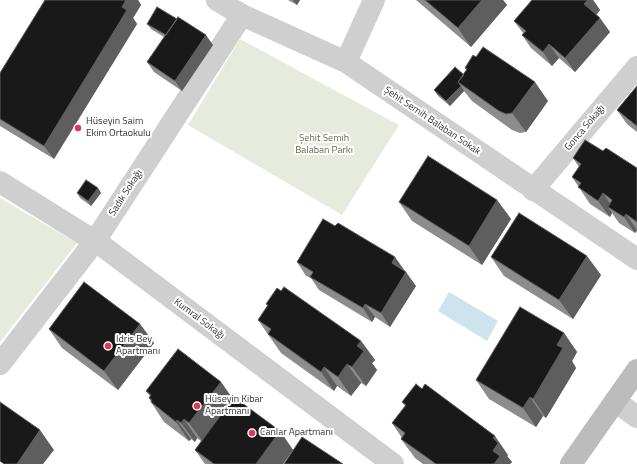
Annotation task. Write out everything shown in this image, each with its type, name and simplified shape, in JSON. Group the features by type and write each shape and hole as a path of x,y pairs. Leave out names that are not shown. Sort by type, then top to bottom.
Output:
{"street":[{"name":"Şehit Semih Balaban Sokak","path":"218,0 242,15 346,62 637,259"},
{"path":"346,62 374,0"},
{"name":"Sadık Sokağı","path":"0,364 95,241 242,15"},
{"name":"Gonca Sokağı","path":"533,190 637,67"},
{"name":"Kumral Sokağı","path":"0,182 95,241 393,464"},
{"path":"571,464 637,370"},
{"path":"615,401 637,417"}],"green space":[{"name":"Şehit Semih Balaban Parkı","path":"240,39 399,125 342,215 188,125"},
{"path":"0,198 77,243 0,342"}],"water":[{"path":"449,292 498,321 487,341 438,311"}],"building":[{"path":"45,0 126,0 122,7 127,10 44,146 0,119 0,73"},
{"path":"425,0 482,0 458,28"},
{"path":"532,0 588,0 584,4 600,18 565,58 549,44 543,52 522,35 526,31 514,21"},
{"path":"157,7 177,19 166,35 147,24"},
{"path":"178,17 206,35 175,81 147,62"},
{"path":"483,47 535,82 512,113 506,114 499,111 458,82 467,69 465,68 473,55 476,57"},
{"path":"455,67 464,75 458,82 461,86 446,101 434,90"},
{"path":"637,86 637,126 617,110"},
{"path":"585,140 603,151 606,148 637,168 637,222 626,214 624,217 608,207 612,200 603,193 598,201 578,187 581,183 572,177 581,164 573,158"},
{"path":"428,156 497,200 469,246 399,202"},
{"path":"86,180 98,188 88,201 77,193"},
{"path":"519,213 587,256 559,300 491,257"},
{"path":"323,219 335,226 338,223 395,257 392,263 406,272 381,313 365,304 363,308 310,277 313,272 297,262"},
{"path":"84,282 140,324 104,371 49,329"},
{"path":"284,287 361,341 357,346 364,351 352,367 347,364 338,377 324,367 321,372 268,334 271,329 258,320 268,305 266,304 277,288 281,291"},
{"path":"520,307 564,333 557,345 563,348 533,399 530,397 523,408 476,380"},
{"path":"178,349 221,382 189,423 184,419 181,423 177,420 176,422 151,402 152,400 149,398 151,395 146,391"},
{"path":"416,384 422,389 425,384 495,436 493,438 498,443 493,451 500,456 494,464 436,464 401,439 405,433 392,423 406,405 402,402"},
{"path":"234,397 280,431 256,464 214,464 195,450"},
{"path":"0,402 40,430 17,464 4,464 0,461"},
{"path":"302,437 343,464 284,464"}],"place":[{"name":"Hüseyin Saim Ekim Ortaokulu","path":"78,128"},
{"name":"Idris Bey Apartmanı","path":"108,346"},
{"name":"Hüseyin Kibar Apartmanı","path":"197,406"},
{"name":"Canlar Apartmanı","path":"252,433"}]}
